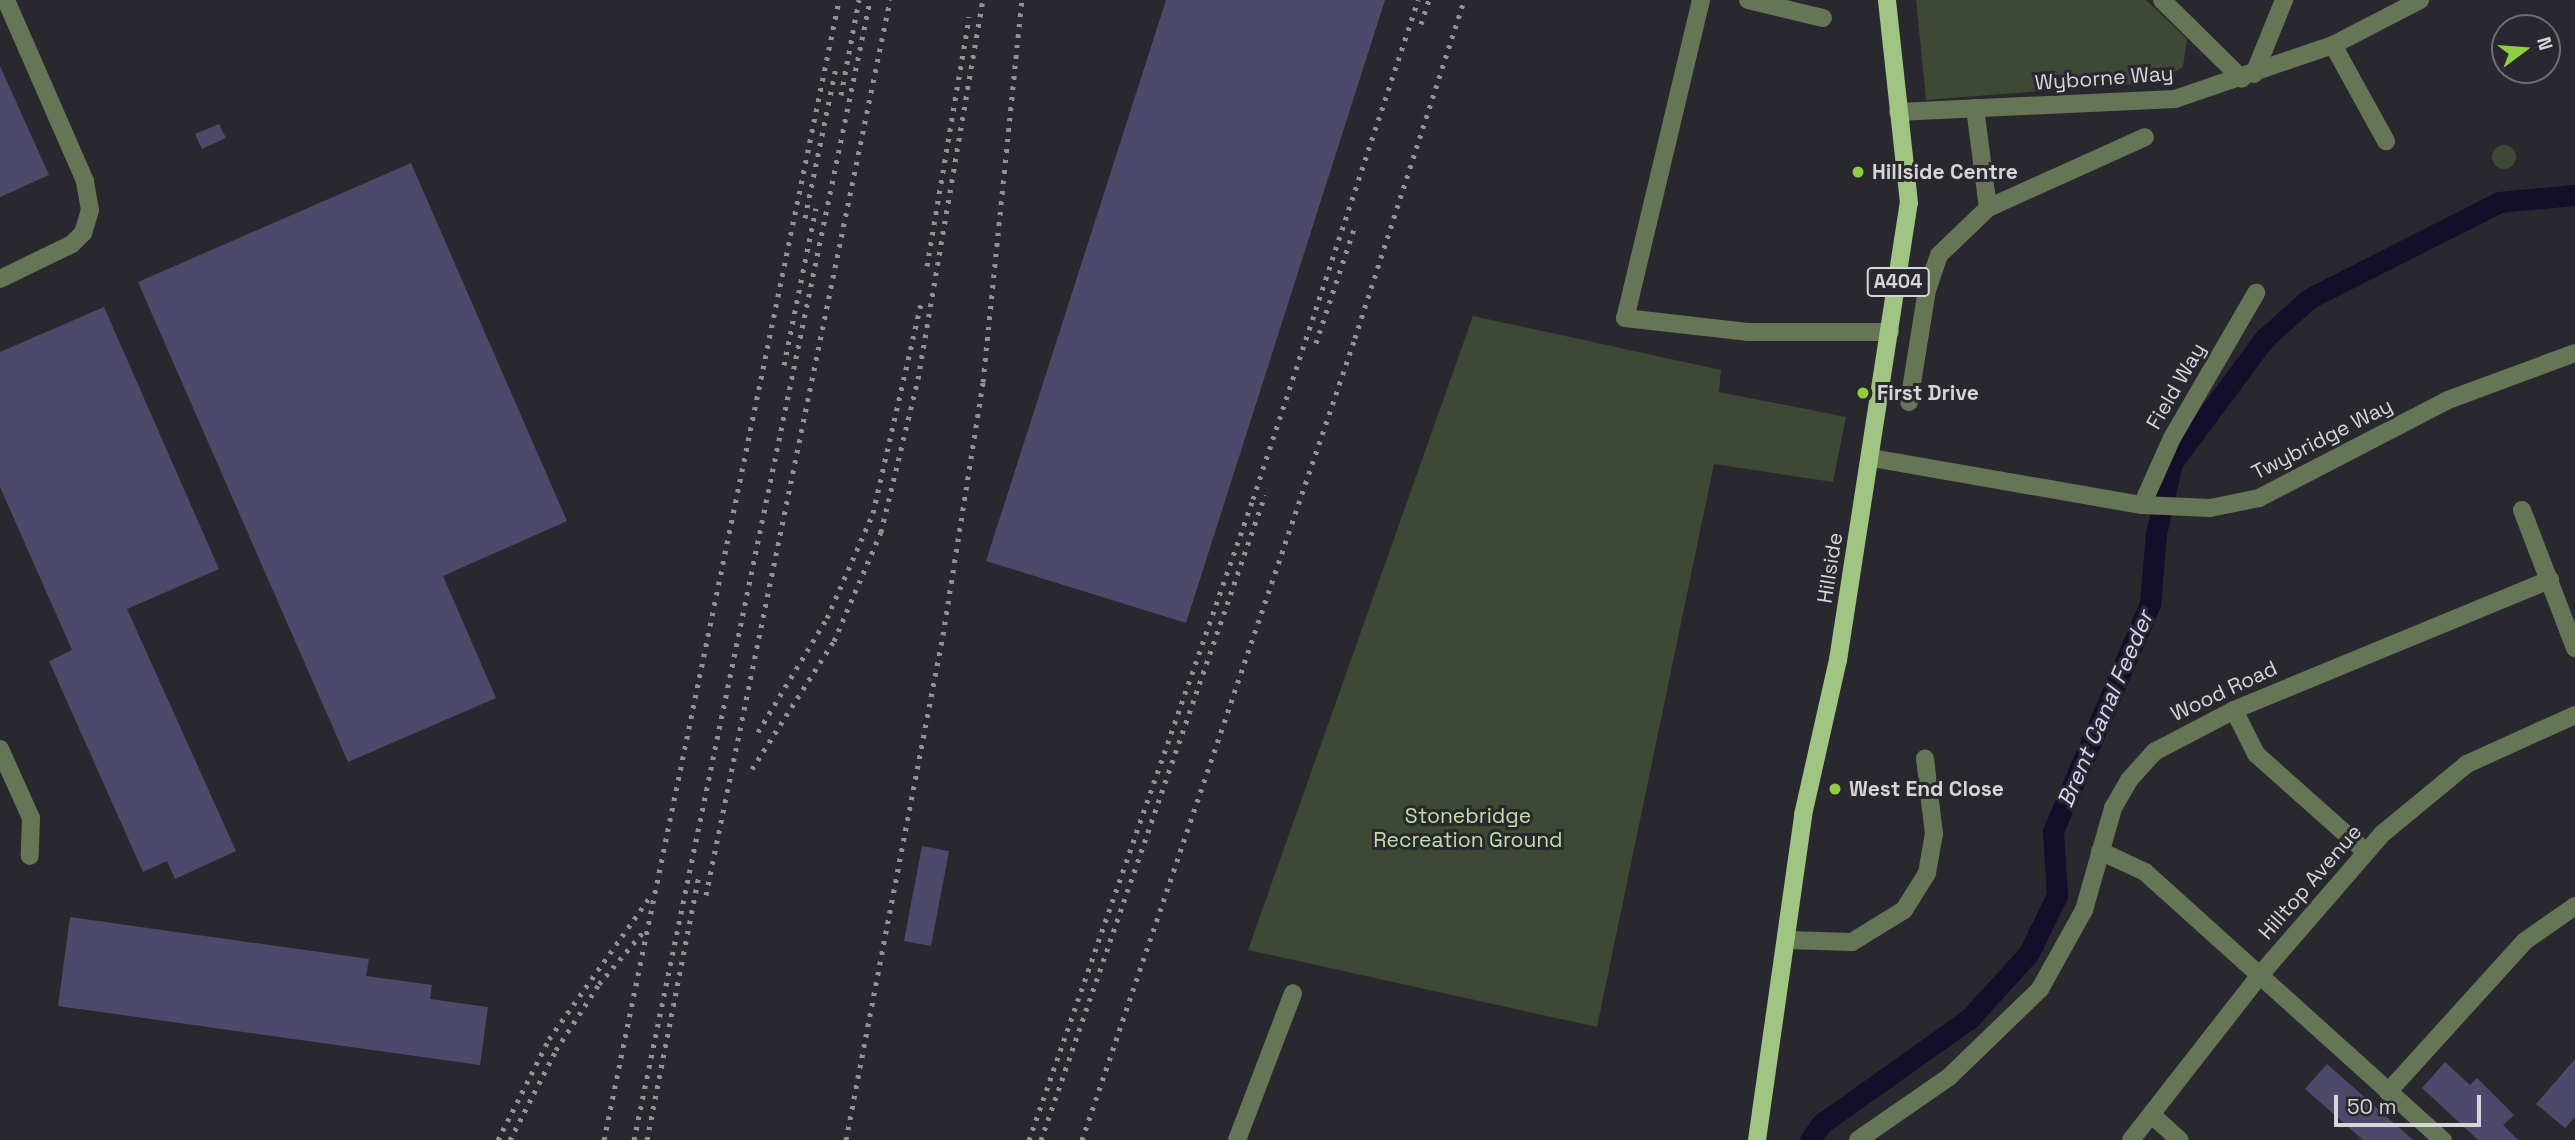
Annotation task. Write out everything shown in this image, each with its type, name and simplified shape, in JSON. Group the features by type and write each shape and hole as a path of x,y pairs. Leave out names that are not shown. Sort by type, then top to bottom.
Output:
{"main road":[{"name":"Hillside","path":"1757,1140 1803,815 1838,660 1872,458 1909,203 1887,0"}],"street":[{"path":"0,279 72,244 83,233 90,210 85,181 6,0"},
{"path":"1701,0 1625,318 1747,332 1891,332"},
{"path":"1748,0 1823,18"},
{"path":"2162,0 2248,77 2284,0"},
{"name":"Wyborne Way","path":"1898,112 2175,99 2248,77 2333,45 2420,0"},
{"path":"2333,45 2386,141"},
{"path":"1975,108 1988,208"},
{"path":"1909,402 1927,290 1939,255 1988,208 2146,136"},
{"name":"Field Way","path":"2147,505 2172,438 2256,293"},
{"name":"Twybridge Way","path":"1872,458 2147,505 2210,508 2259,498 2448,400 2575,353"},
{"path":"2522,510 2575,648"},
{"name":"Wood Road","path":"1858,1140 1949,1077 2040,989 2084,910 2113,808 2129,780 2154,752 2234,710 2550,580"},
{"path":"2234,710 2256,754 2366,852"},
{"name":"Hilltop Avenue","path":"2131,1140 2153,1116 2260,975 2366,852 2459,769 2575,715"},
{"path":"0,749 31,818 30,856"},
{"path":"1786,940 1852,942 1904,910 1927,873 1934,834 1925,759"},
{"path":"2100,851 2145,873 2443,1140"},
{"path":"2388,1092 2525,941 2575,906"},
{"path":"1237,1140 1293,993"},
{"path":"2153,1116 2180,1140"}],"green space":[{"path":"1916,0 2146,0 2187,39 2183,67 2158,82 1926,100"},
{"path":"2504,145 2515,152 2516,157 2509,168 2504,169 2493,162 2492,157 2499,146"},
{"name":"Stonebridge Recreation Ground","path":"1473,316 1721,370 1719,392 1846,417 1833,482 1714,464 1597,1027 1248,950"}],"building":[{"path":"1166,0 1385,0 1186,623 986,561"},
{"path":"0,66 49,175 0,197"},
{"path":"219,124 226,138 202,149 195,134"},
{"path":"411,163 567,521 443,576 496,698 348,762 138,282"},
{"path":"104,307 219,569 127,609 236,851 175,879 167,861 143,872 49,661 72,650 0,487 0,352"},
{"path":"922,846 949,851 931,946 904,941"},
{"path":"70,917 369,959 366,976 432,985 430,999 488,1007 480,1065 58,1006"},
{"path":"2575,1059 2575,1117 2565,1128 2536,1104"},
{"path":"2445,1062 2470,1085 2477,1078 2514,1115 2503,1125 2518,1140 2478,1140 2422,1088"},
{"path":"2327,1064 2413,1140 2363,1140 2305,1089"}],"waterway":[{"name":"Brent Canal Feeder","path":"1810,1140 1821,1124 1969,1019 2029,953 2057,895 2053,831 2150,604 2156,534 2172,463 2265,338 2310,298 2499,202 2575,195"}],"railway":[{"path":"604,1140 839,0"},
{"path":"841,95 859,0"},
{"path":"634,1140 870,0"},
{"path":"706,895 890,0"},
{"path":"752,769 834,641 881,532 918,379 983,0"},
{"path":"846,1140 943,635 983,382 1022,0"},
{"path":"1029,1140 1253,499 1418,0"},
{"path":"1421,24 1429,0"},
{"path":"1082,1140 1355,338 1464,0"},
{"path":"927,266 969,17"},
{"path":"805,218 836,67"},
{"path":"784,365 816,208"},
{"path":"1316,343 1355,226"},
{"path":"758,732 827,618 873,513 921,304"},
{"path":"1041,1140 1265,495"},
{"path":"647,1140 699,876"},
{"path":"498,1140 549,1039 652,894"},
{"path":"510,1140 556,1050 599,984 644,931"}],"place":[{"name":"Hillside Centre","path":"1858,172"},
{"name":"First Drive","path":"1863,393"},
{"name":"West End Close","path":"1835,789"}]}
